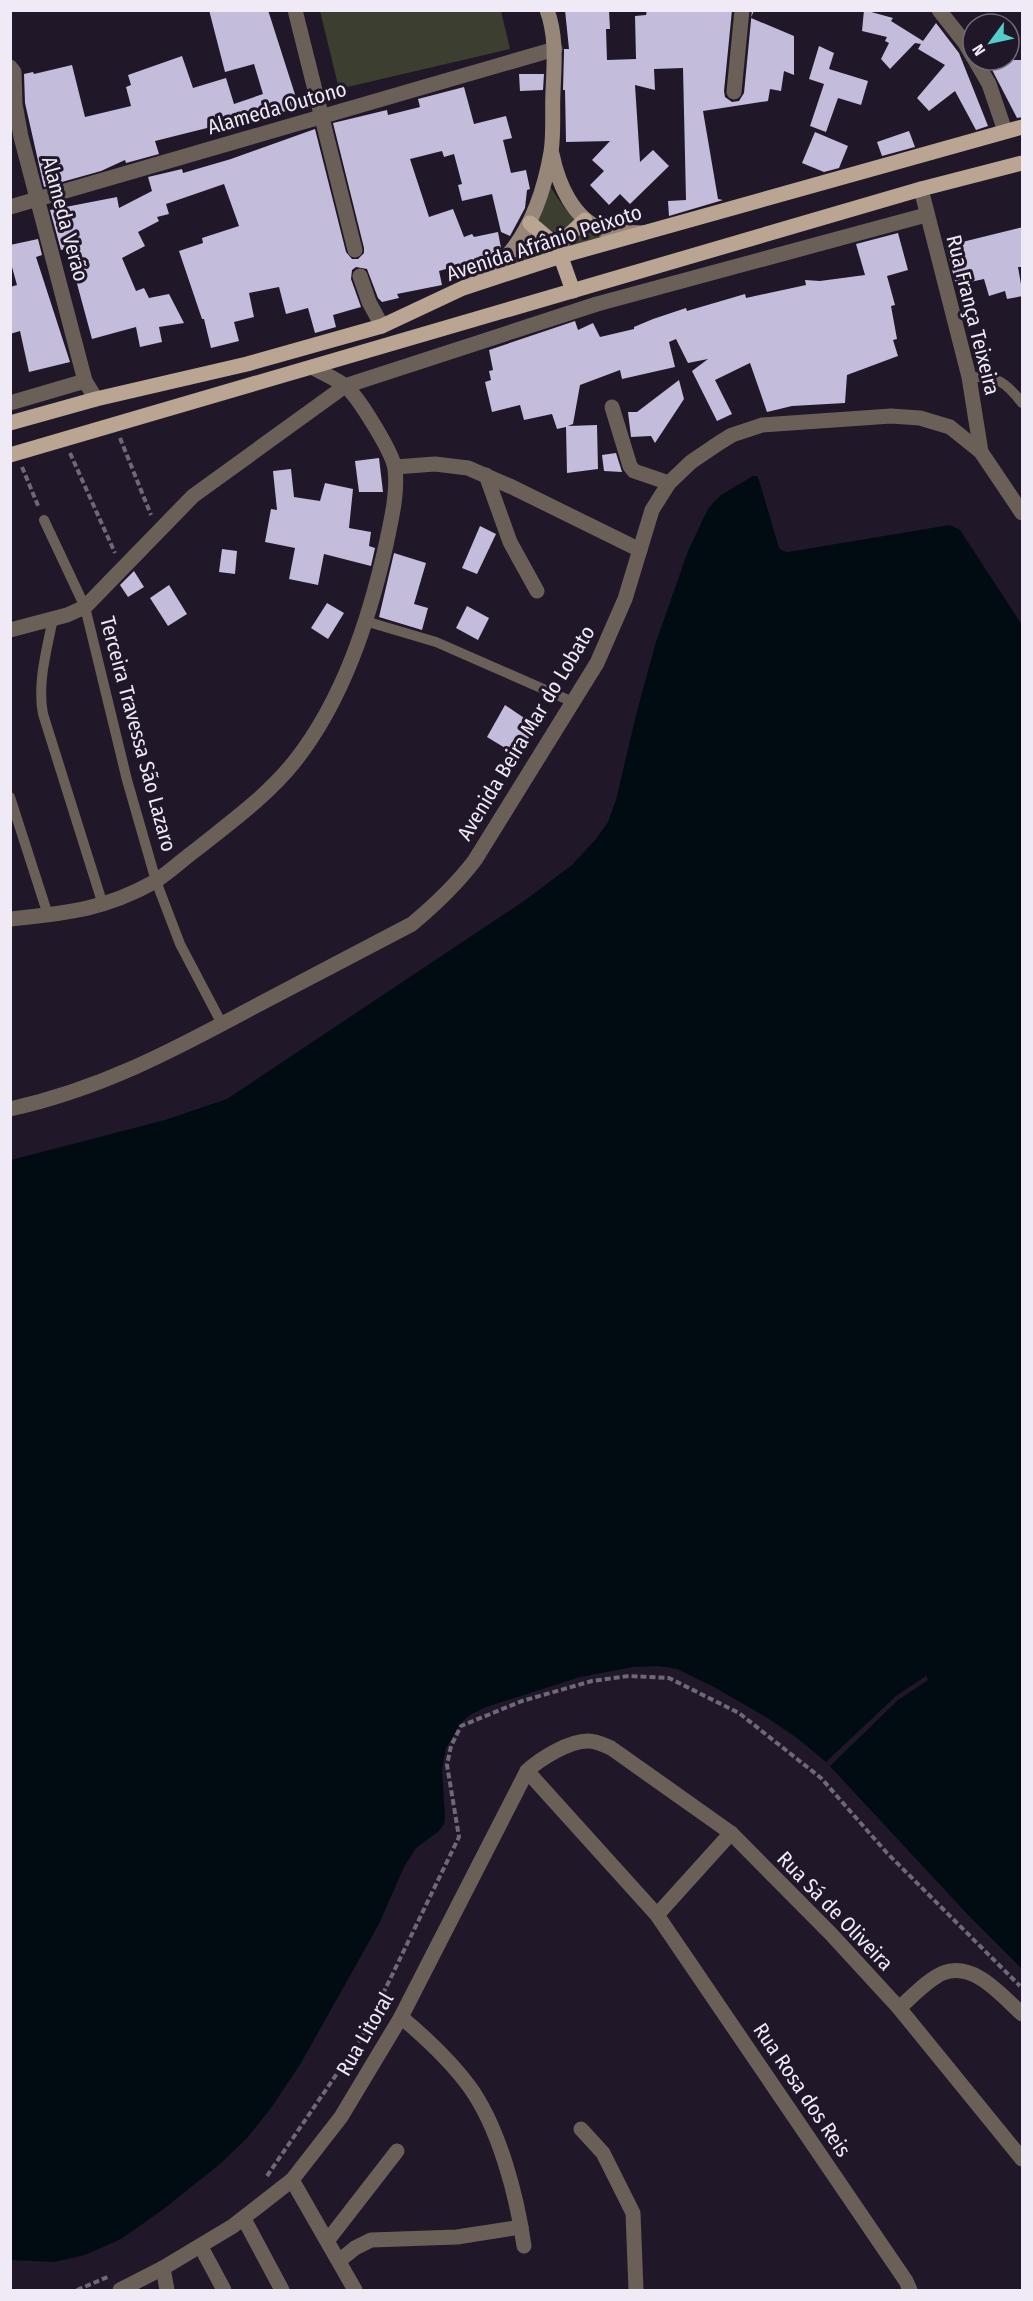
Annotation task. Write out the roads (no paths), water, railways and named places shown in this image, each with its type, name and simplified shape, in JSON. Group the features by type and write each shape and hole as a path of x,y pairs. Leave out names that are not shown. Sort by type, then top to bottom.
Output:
{"main road":[{"path":"463,288 483,278 505,258 530,224 551,151 555,49 547,10"},
{"name":"Avenida Afrânio Peixoto","path":"10,423 96,399 247,364 382,326 463,288 559,251 642,233 1023,127"},
{"path":"551,151 555,168 567,197 585,220 605,230 642,233"},
{"path":"14,454 921,189 1023,163"},
{"path":"559,251 585,220"},
{"path":"530,224 559,251 573,291"}],"street":[{"path":"295,10 355,250"},
{"path":"734,92 742,10"},
{"path":"939,10 961,38"},
{"name":"Alameda Outono","path":"10,207 555,49"},
{"name":"Alameda Verão","path":"10,67 14,72 15,104 21,137 85,381 96,399"},
{"path":"982,72 989,84 1005,132"},
{"name":"Rua França Teixeira","path":"921,189 969,377 981,452"},
{"path":"10,630 85,607 193,496 345,386 597,304 926,215"},
{"path":"360,276 369,302 382,326"},
{"path":"10,919 81,911 117,900 156,881 259,801 295,761 327,714 344,678 365,621 396,496 395,468 383,440 345,386 312,367"},
{"path":"10,403 85,381"},
{"path":"612,407 630,466 634,471 669,483"},
{"name":"Avenida Beira Mar do Lobato","path":"10,1109 74,1093 112,1078 222,1024 412,924 437,904 457,884 475,860 573,702 608,640 625,599 648,518 669,483 690,462 732,435 762,425 891,416 920,418 950,427 981,452 1023,513"},
{"path":"395,468 443,464 456,465 486,474 640,550"},
{"path":"486,474 510,542 537,591"},
{"name":"Rua Sá de Oliveira","path":"578,1743 598,1742 611,1748 731,1833 831,1934 899,2008 1023,2159"},
{"name":"Rua Litoral","path":"120,2290 201,2247 244,2218 292,2180 341,2117 401,2017 527,1771 550,1755 578,1743"},
{"name":"Rua Rosa dos Reis","path":"527,1771 657,1915 910,2290"},
{"path":"657,1915 731,1833"},
{"path":"899,2008 942,1974 963,1971 985,1982 1023,2014"},
{"path":"401,2017 439,2050 472,2091 503,2157 524,2246"},
{"path":"580,2129 603,2153 633,2214 636,2290"},
{"path":"328,2240 397,2151"},
{"path":"292,2180 355,2290"},
{"path":"244,2218 282,2290"},
{"path":"339,2261 355,2248 371,2240 457,2237 521,2227"},
{"path":"201,2247 224,2290"},
{"path":"163,2268 168,2290"}],"lane":[{"path":"969,377 999,379 1023,403"},
{"name":"Terceira Travessa São Lazaro","path":"44,520 85,607 127,780 156,881 180,944 222,1024"},
{"path":"53,618 41,682 40,701 103,904"},
{"path":"365,621 436,642 573,702"},
{"path":"10,797 48,915"}]}
